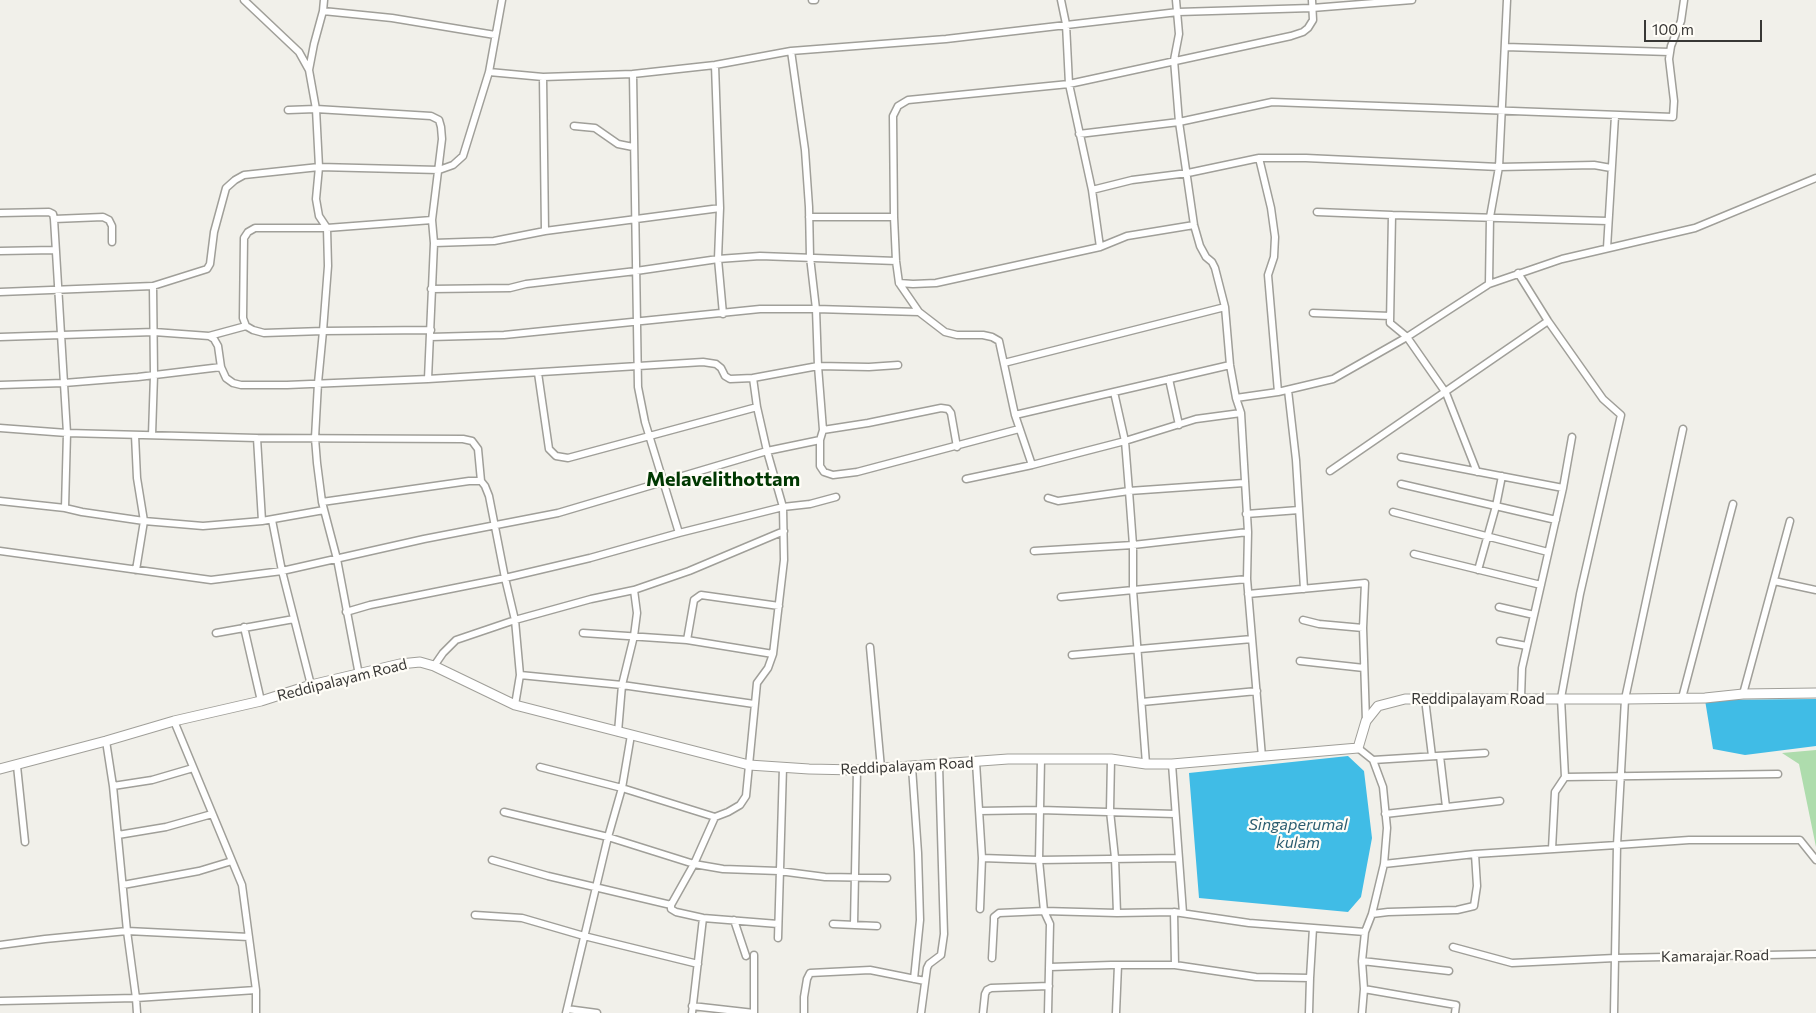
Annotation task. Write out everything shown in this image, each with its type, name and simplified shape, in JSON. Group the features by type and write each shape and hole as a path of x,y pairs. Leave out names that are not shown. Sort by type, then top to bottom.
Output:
{"main road":[{"name":"Reddipalayam Road","path":"0,769 17,766 174,721 261,701 311,685 400,664 420,662 434,666 514,705 749,765 857,770 1008,759 1111,759 1146,764 1172,764 1358,748"},
{"name":"Reddipalayam Road","path":"1366,721 1378,706 1405,699 1705,698 1743,694 1816,692"},
{"path":"1358,748 1366,721"}],"street":[{"path":"244,0 299,52 309,70 316,109 319,167 316,199 319,216 327,228 328,266 315,438 322,502 337,559 359,675"},
{"path":"309,70 314,44 324,11 324,0"},
{"path":"0,292 154,286 207,269 210,264 214,232 226,188 244,175 319,167 439,170 453,165 463,156 490,72 502,0"},
{"path":"1061,0 1066,24 1069,84 1092,190 1100,247"},
{"path":"1176,0 1179,34 1174,60 1179,122 1188,173 1194,225 1200,246 1215,268 1225,307 1230,366 1241,413 1248,532 1247,579 1262,757"},
{"path":"1032,465 1014,415 999,341 992,336 957,335 945,332 920,312 900,283 896,261 894,217 893,116 898,106 908,100 1069,84 1303,32 1313,20 1312,0"},
{"path":"490,72 543,77 633,74 715,65 791,51 946,39 1178,12 1312,8 1412,0"},
{"path":"1489,284 1490,217 1499,167 1507,0"},
{"path":"1079,134 1179,122 1272,102 1673,117 1674,101 1669,59 1681,22 1684,0"},
{"path":"324,11 392,18 496,35"},
{"path":"1505,47 1670,52"},
{"path":"791,51 805,150 810,258 816,309 823,430 820,440 820,466 824,472 833,475 857,472 1019,429"},
{"path":"715,65 720,208 718,259 723,314"},
{"path":"633,74 638,387 663,483 679,533"},
{"path":"543,77 545,231"},
{"path":"288,110 316,109 431,116 439,120 442,139 432,220 434,243 428,379"},
{"path":"1606,248 1615,116"},
{"path":"574,126 595,128 618,144 633,147"},
{"path":"1092,190 1132,180 1188,173 1259,158 1306,158 1499,167 1594,165 1612,168"},
{"path":"1259,158 1271,208 1275,237 1274,257 1268,275 1278,392"},
{"path":"1236,398 1278,392 1333,379 1407,337 1489,284 1562,259 1695,228 1816,178"},
{"path":"434,243 494,241 545,231 720,208"},
{"path":"0,213 49,212 53,214 64,382 66,508"},
{"path":"1317,212 1608,221"},
{"path":"1392,215 1390,323 1407,337 1446,393 1477,472"},
{"path":"54,219 103,217 109,220 112,226 112,242"},
{"path":"809,217 894,217"},
{"path":"432,220 327,228 256,228 248,232 244,238 243,318 246,326 253,330 264,332 323,331 504,335 760,309 920,312"},
{"path":"900,283 936,283 1100,247 1127,236 1194,225"},
{"path":"0,252 55,250"},
{"path":"431,289 510,288 526,284 718,259 782,255 810,258 896,261"},
{"path":"1518,274 1548,321 1603,398 1621,414 1580,594 1561,698 1565,777 1555,792 1552,849"},
{"path":"152,435 154,286"},
{"path":"1004,363 1225,307"},
{"path":"1313,313 1390,316"},
{"path":"1330,471 1548,321"},
{"path":"0,337 154,332 209,336 246,326"},
{"path":"209,336 214,339 218,346 221,367 226,378 232,383 241,385 287,386 428,379 703,362 716,364 721,368 725,376 730,379 754,378 818,366 869,367 898,365"},
{"path":"1014,415 1230,366"},
{"path":"0,385 154,376 221,367"},
{"path":"538,373 549,449 556,456 568,458 757,407"},
{"path":"540,767 622,788 715,817 740,805 746,796 754,704 758,683 768,668 773,654 784,560 783,507 767,452 757,407 754,378"},
{"path":"1169,379 1179,425"},
{"path":"1288,390 1296,460 1304,588"},
{"path":"1114,392 1125,441 1130,491 1133,590 1146,764"},
{"path":"823,430 868,424 941,408 951,413 957,447"},
{"path":"966,479 1032,465 1125,441 1196,419 1241,413"},
{"path":"0,428 66,433 257,438 463,439 472,441 478,448 481,481 489,496 504,578 515,620 520,675 514,705"},
{"path":"1614,1013 1617,844 1625,699 1683,429"},
{"path":"135,434 137,478 144,521 136,570"},
{"path":"1521,698 1522,668 1563,488 1572,437"},
{"path":"257,438 262,521"},
{"path":"0,551 211,580 282,571 424,539 558,513 767,452 820,440"},
{"path":"1401,457 1563,488"},
{"path":"1478,570 1496,506 1502,476"},
{"path":"322,502 481,481"},
{"path":"1048,498 1058,501 1130,491 1244,483"},
{"path":"1401,484 1556,520"},
{"path":"346,612 370,605 504,578 590,558 783,507 810,504 836,497"},
{"path":"0,501 66,508 144,521 203,526 272,520 324,510"},
{"path":"1682,698 1733,504"},
{"path":"1246,514 1299,510"},
{"path":"1393,512 1548,552"},
{"path":"272,520 282,571 311,685"},
{"path":"1743,694 1790,521"},
{"path":"434,666 443,653 456,640 515,620 591,599 634,590 689,571 784,531"},
{"path":"1034,551 1133,545 1248,532"},
{"path":"1414,554 1541,585"},
{"path":"1061,597 1247,579"},
{"path":"1774,581 1816,590"},
{"path":"1248,594 1365,582 1363,628 1366,721"},
{"path":"618,732 622,685 634,636 637,613 634,590"},
{"path":"687,640 694,600 700,596 779,606"},
{"path":"1499,607 1534,615"},
{"path":"216,633 294,619"},
{"path":"1303,620 1319,624 1363,628"},
{"path":"244,627 261,701"},
{"path":"583,632 687,640 773,654"},
{"path":"1072,654 1252,639"},
{"path":"1500,640 1527,646"},
{"path":"870,647 881,768"},
{"path":"1300,661 1364,668"},
{"path":"520,675 622,685 754,704"},
{"path":"1142,702 1257,691"},
{"path":"1425,699 1446,807"},
{"path":"174,721 242,885 256,990 256,1013"},
{"path":"597,1013 566,1011 608,837 622,788 631,735"},
{"path":"106,741 113,786 137,1013"},
{"path":"1358,748 1373,760 1383,787 1386,828 1384,864 1372,914 1365,932 1362,961 1364,989 1362,1013"},
{"path":"1373,760 1485,753"},
{"path":"1041,759 1039,860 1044,912 1050,924 1048,1013"},
{"path":"1111,759 1110,811 1115,858 1117,913"},
{"path":"976,762 982,858 980,909"},
{"path":"1172,764 1183,913"},
{"path":"921,1013 929,964 941,955 944,934 939,765"},
{"path":"17,766 25,842"},
{"path":"778,938 783,767"},
{"path":"912,767 918,853 920,920 914,979"},
{"path":"113,786 152,780 193,768"},
{"path":"854,925 857,770"},
{"path":"1565,777 1778,774"},
{"path":"1385,814 1500,801"},
{"path":"979,812 1040,810 1176,814"},
{"path":"504,812 608,837 694,864 722,869 780,871 825,877 887,878"},
{"path":"118,835 166,827 212,814"},
{"path":"715,817 694,864 671,905 671,909 676,912 703,918 778,924"},
{"path":"1384,864 1476,854 1689,840 1800,840 1816,860"},
{"path":"1372,914 1457,910 1474,906 1477,886 1476,854"},
{"path":"982,858 1039,860 1179,858"},
{"path":"492,860 596,888 671,905"},
{"path":"123,885 199,871 232,861"},
{"path":"992,958 994,921 996,914 1002,913 1174,912 1250,923 1365,932"},
{"path":"1174,912 1175,965"},
{"path":"475,915 522,918 584,936 698,964"},
{"path":"703,918 692,1010 754,1013 754,955"},
{"path":"734,920 746,956"},
{"path":"834,924 877,926"},
{"path":"1309,1013 1313,928"},
{"path":"0,945 127,931 249,937"},
{"name":"Kamarajar Road","path":"1453,947 1512,963 1615,958 1816,954"},
{"path":"1362,961 1449,971"},
{"path":"1116,1013 1118,965"},
{"path":"1050,967 1175,965 1256,977 1310,978"},
{"path":"804,1013 804,998 807,979 810,973 870,970 925,981"},
{"path":"983,1013 985,994 991,988 1049,986"},
{"path":"1364,989 1456,1005 1455,1013"},
{"path":"0,1001 136,998 256,990"}],"green space":[{"path":"1816,750 1816,847 1799,764 1782,753"}],"water":[{"path":"1816,699 1816,746 1745,755 1713,749 1705,700"},
{"name":"Singaperumal kulam","path":"1348,756 1364,771 1372,838 1361,897 1348,912 1199,898 1189,773"}],"district":[{"name":"Melavelithottam","path":"723,479"}]}
